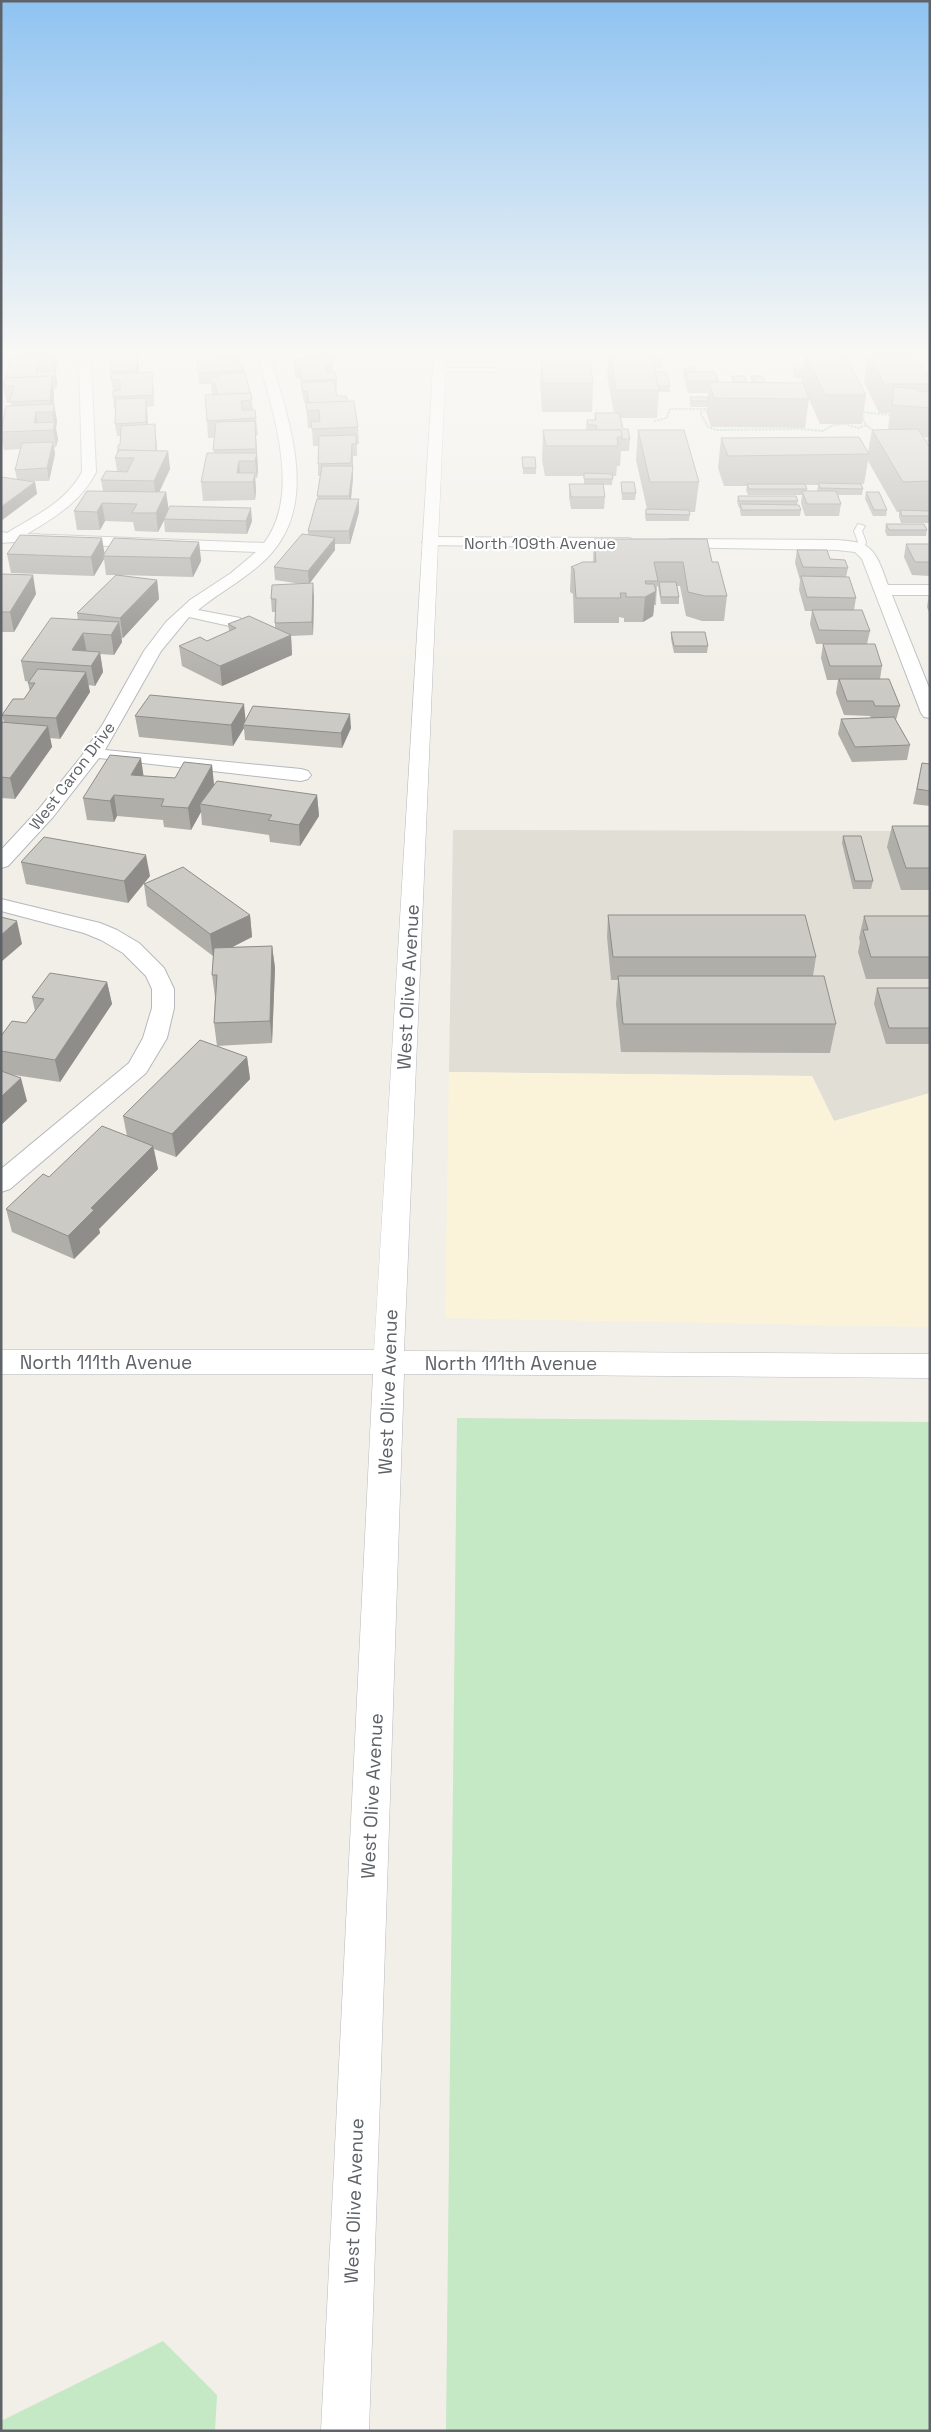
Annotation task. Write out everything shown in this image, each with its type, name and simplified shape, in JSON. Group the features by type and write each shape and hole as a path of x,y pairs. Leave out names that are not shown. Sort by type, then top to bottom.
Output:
{"main road":[{"name":"West Olive Avenue","path":"345,2431 389,1362 434,466"},
{"name":"North 111th Avenue","path":"1,1362 389,1362 930,1366"}],"street":[{"path":"4,539 73,495 87,477 89,466"},
{"name":"West Caron Drive","path":"1,862 33,830 92,754 112,723 151,652 168,628 186,612 254,562 267,548 280,530 288,492 289,466"},
{"path":"4,539 267,548"},
{"name":"North 109th Avenue","path":"430,542 838,545 860,548"},
{"path":"860,548 869,558 930,713"},
{"path":"882,590 930,590"},
{"path":"186,612 234,622"},
{"path":"92,754 301,775"},
{"path":"1,905 92,928 109,935 131,948 156,973 163,989 163,1008 155,1038 138,1068 1,1183"}],"lane":[{"path":"860,548 862,542 858,532 861,526"}],"shaded area":[{"path":"453,830 930,831 930,1093 834,1121 812,1076 449,1072"}],"green space":[{"path":"457,1418 930,1422 930,2431 446,2431"},
{"path":"163,2341 217,2395 215,2431 1,2431 1,2421"}],"sand":[{"path":"449,1072 812,1076 834,1121 930,1093 930,1327 445,1318"}],"building":[{"path":"16,466 47,466 47,468 15,470"},
{"path":"130,466 161,466 154,481 101,480 106,471 127,472"},
{"path":"204,466 238,466 237,473 255,473 253,482 201,482"},
{"path":"322,466 353,466 349,496 317,496"},
{"path":"523,466 536,468 523,468"},
{"path":"646,466 695,466 699,482 650,482"},
{"path":"894,466 930,466 930,481 903,482"},
{"path":"584,473 612,474 613,479 584,479"},
{"path":"1,477 35,482 1,507"},
{"path":"621,482 634,482 636,493 622,493"},
{"path":"818,483 861,484 863,489 820,488"},
{"path":"569,484 603,484 605,497 571,497"},
{"path":"747,484 805,484 807,489 749,489"},
{"path":"87,491 166,492 156,513 132,513 137,504 102,503 97,512 74,511"},
{"path":"802,491 836,491 841,504 807,504"},
{"path":"866,492 879,492 887,510 874,510"},
{"path":"738,496 796,496 798,501 739,501"},
{"path":"317,499 359,499 349,531 308,531"},
{"path":"740,504 799,505 801,510 742,510"},
{"path":"170,506 251,508 246,521 164,519"},
{"path":"646,509 689,510 690,515 646,514"},
{"path":"900,510 930,511 930,516 902,516"},
{"path":"886,524 924,524 927,530 889,530"},
{"path":"302,534 335,538 308,571 274,567"},
{"path":"20,535 102,538 91,557 7,554"},
{"path":"114,538 199,542 190,558 103,556"},
{"path":"594,539 707,539 712,562 718,562 727,596 705,596 688,592 683,562 654,562 658,581 645,581 646,584 654,584 656,591 645,597 626,597 626,593 620,593 621,598 576,598 574,569 571,567 583,562 596,562"},
{"path":"906,544 930,544 930,562 915,562"},
{"path":"797,550 827,550 830,559 845,560 848,568 803,567"},
{"path":"1,574 33,575 10,612 1,612"},
{"path":"116,575 157,580 120,618 77,613"},
{"path":"801,576 849,577 856,598 807,597"},
{"path":"659,582 676,582 679,597 661,597"},
{"path":"313,583 312,622 275,623 276,599 271,599 272,585"},
{"path":"812,610 862,610 870,631 819,630"},
{"path":"249,616 291,635 220,666 179,646 200,637 207,641 236,628 228,624"},
{"path":"51,618 119,622 111,635 83,633 72,650 100,652 91,666 21,661"},
{"path":"671,632 705,632 708,646 674,646"},
{"path":"823,644 875,644 882,666 830,666"},
{"path":"38,669 86,672 56,718 2,715 13,699 24,699 35,683 28,683"},
{"path":"839,679 889,679 900,706 875,706 873,701 847,701"},
{"path":"150,695 244,704 231,725 135,716"},
{"path":"253,706 350,714 341,733 243,725"},
{"path":"894,717 910,745 855,747 841,719"},
{"path":"1,722 48,726 10,778 1,777"},
{"path":"110,755 141,758 131,775 175,778 184,762 212,765 188,808 161,806 164,799 114,795 110,801 83,798"},
{"path":"922,763 930,764 930,791 917,789"},
{"path":"217,781 317,795 299,825 268,820 272,815 200,804"},
{"path":"892,826 930,826 930,868 906,868"},
{"path":"843,836 861,836 873,881 855,881"},
{"path":"44,837 146,855 124,881 21,862"},
{"path":"183,867 250,915 210,934 144,884"},
{"path":"608,915 805,915 816,957 613,957"},
{"path":"864,916 930,916 930,957 871,957 863,930 868,930"},
{"path":"1,917 17,921 1,935"},
{"path":"272,946 270,1021 214,1023 217,975 212,975 214,948"},
{"path":"50,973 107,982 55,1060 1,1051 1,1036 12,1021 26,1023 44,999 32,997"},
{"path":"618,976 824,976 836,1024 623,1024"},
{"path":"877,988 930,988 930,1028 889,1028"},
{"path":"200,1040 247,1057 172,1134 123,1116"},
{"path":"1,1071 21,1078 1,1097"},
{"path":"102,1126 153,1146 91,1208 94,1210 68,1236 6,1209 43,1174 49,1177"}]}
